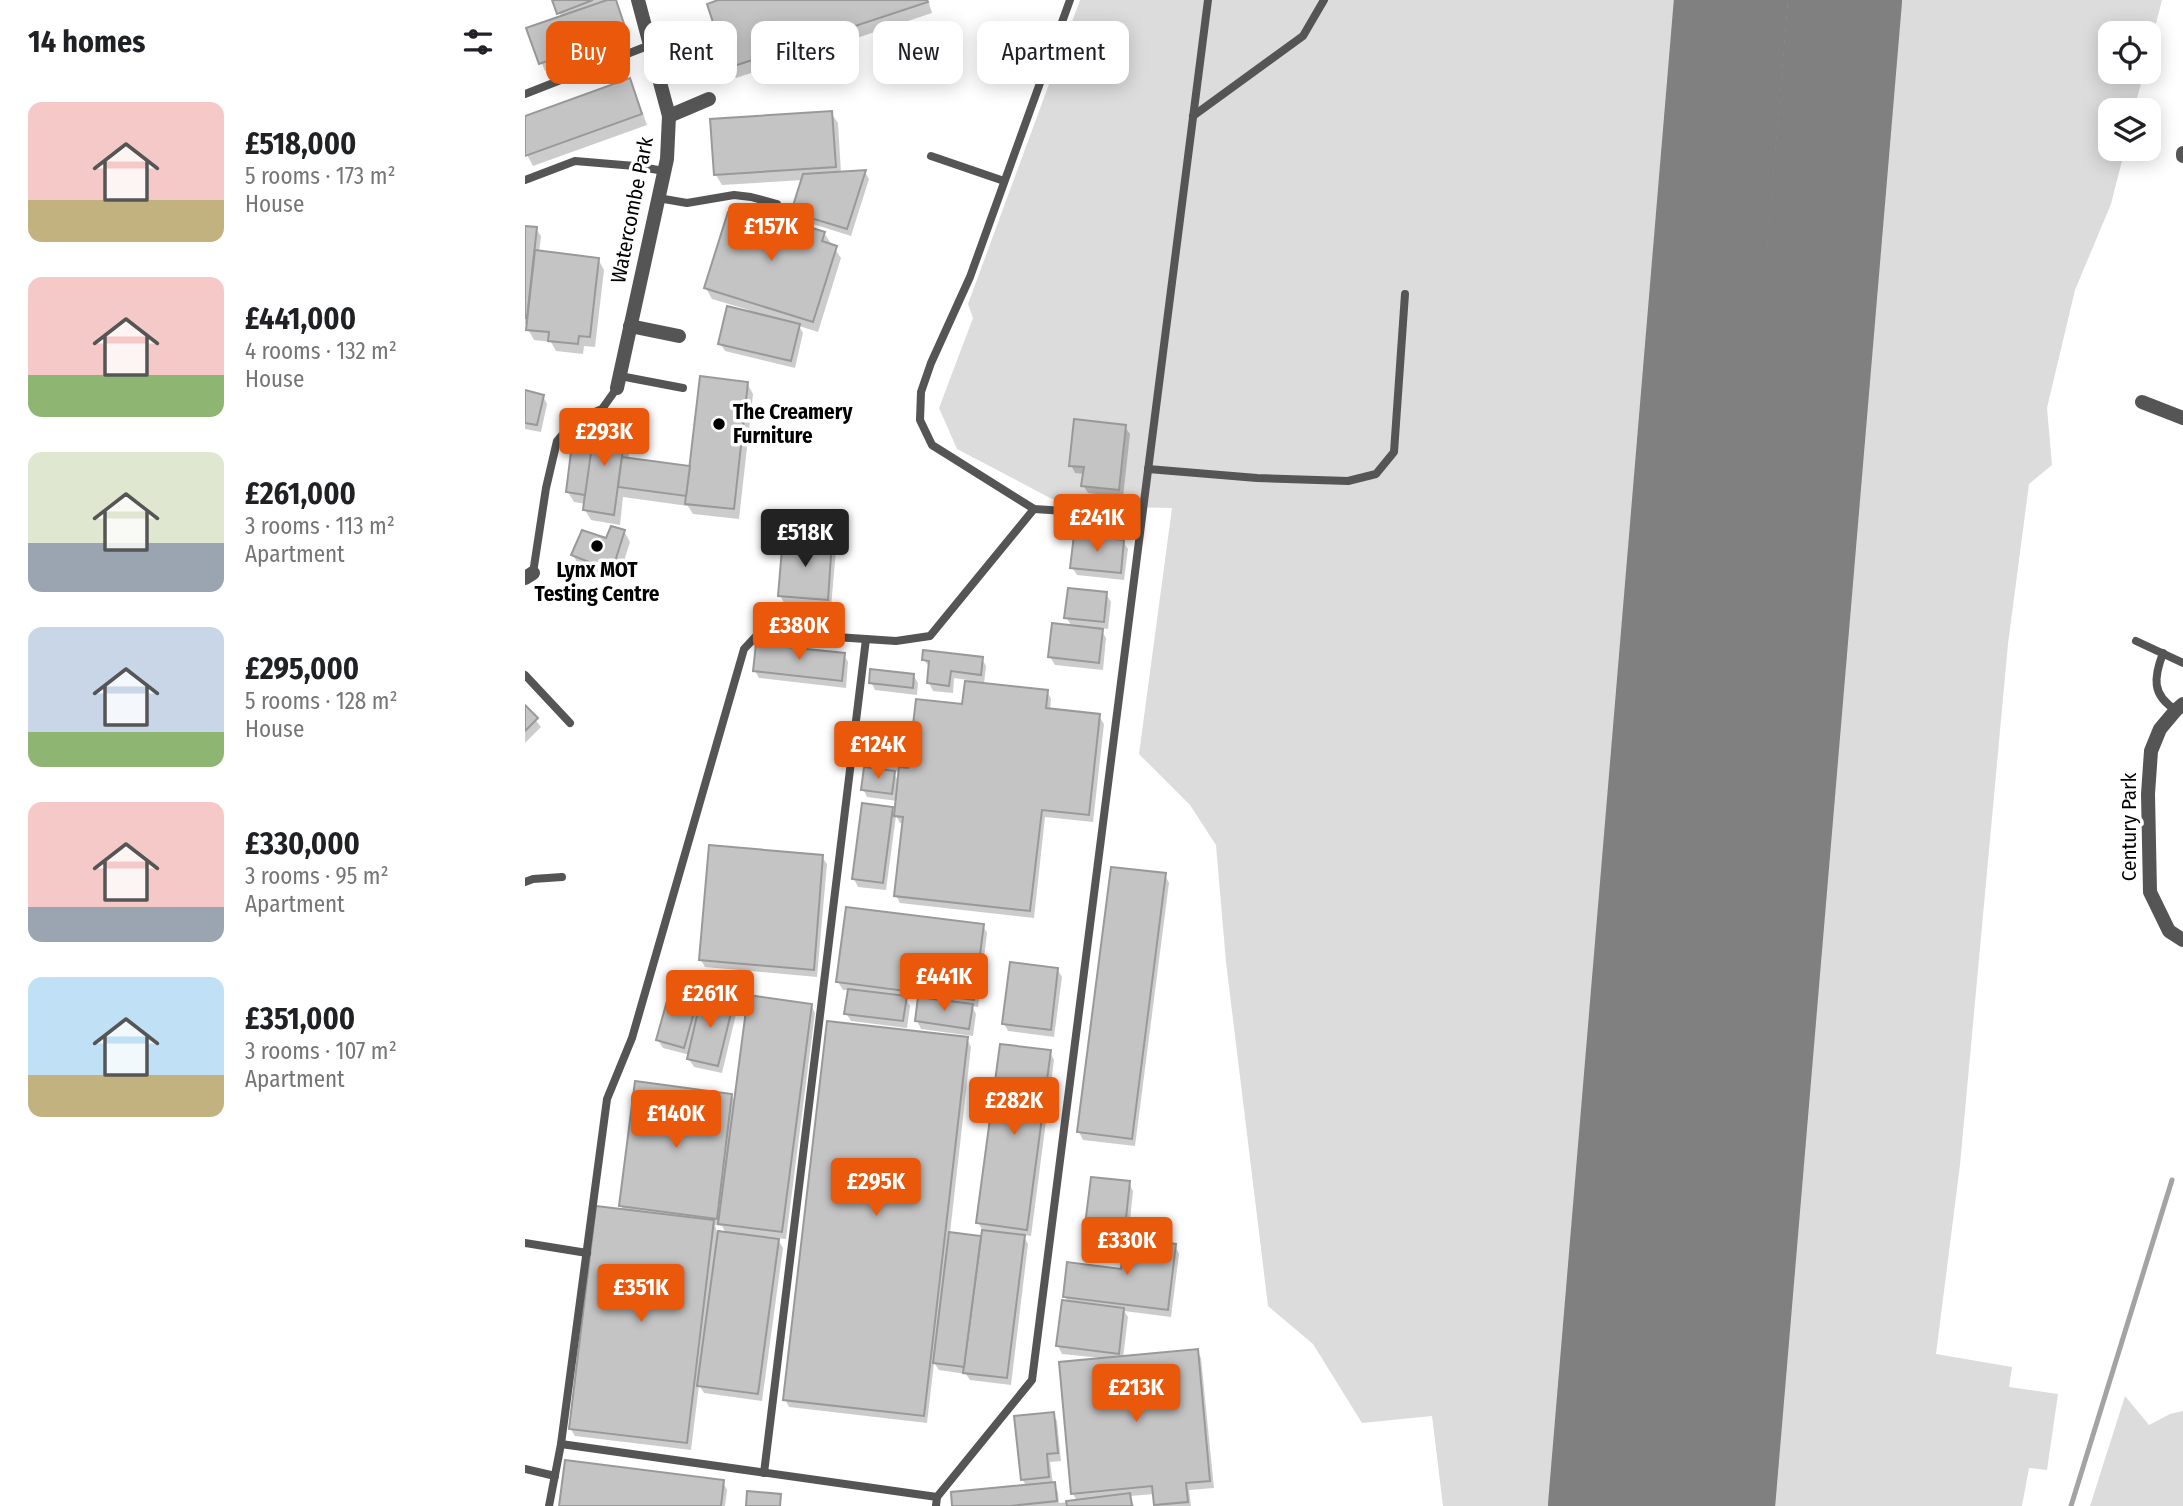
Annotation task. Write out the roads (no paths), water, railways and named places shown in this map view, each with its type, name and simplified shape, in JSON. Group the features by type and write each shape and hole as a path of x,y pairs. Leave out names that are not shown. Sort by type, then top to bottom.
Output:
{"street":[{"name":"Watercombe Park","path":"638,0 644,22"},
{"name":"Watercombe Park","path":"618,382 667,159 669,116 660,84"},
{"path":"669,116 709,99"},
{"path":"630,326 679,336"},
{"path":"2142,402 2183,418"},
{"name":"Century Park","path":"2179,707 2160,729 2151,751 2148,794 2150,892 2169,931 2183,940"}],"lane":[{"path":"1070,0 970,277 931,363 921,393 920,420 932,444 1034,509 1142,516"},
{"path":"561,1444 936,1501 1032,1380 1208,0"},
{"path":"1193,116 1303,36 1324,0"},
{"path":"525,94 644,47"},
{"path":"931,156 1004,181"},
{"path":"525,180 575,161 664,171"},
{"path":"659,198 687,203 734,195 777,204"},
{"path":"1148,469 1257,478 1348,481 1376,474 1394,452 1405,294"},
{"path":"529,576 557,441 574,421 602,409 618,382 683,388"},
{"path":"549,1506 561,1444 607,1099 632,1038 744,649 760,632 896,641 930,636 1034,509"},
{"path":"764,1473 866,639"},
{"path":"2136,641 2183,663"},
{"path":"2162,653 2155,673 2157,691 2164,703 2179,707"},
{"path":"525,675 570,723"},
{"path":"525,882 562,877"},
{"path":"525,1243 587,1252"},
{"path":"525,1469 555,1476"}],"waterway":[{"path":"2071,1506 2172,1180"}],"place":[{"name":"The Creamery Furniture","path":"719,424"},
{"name":"Lynx MOT Testing Centre","path":"597,546"}]}
